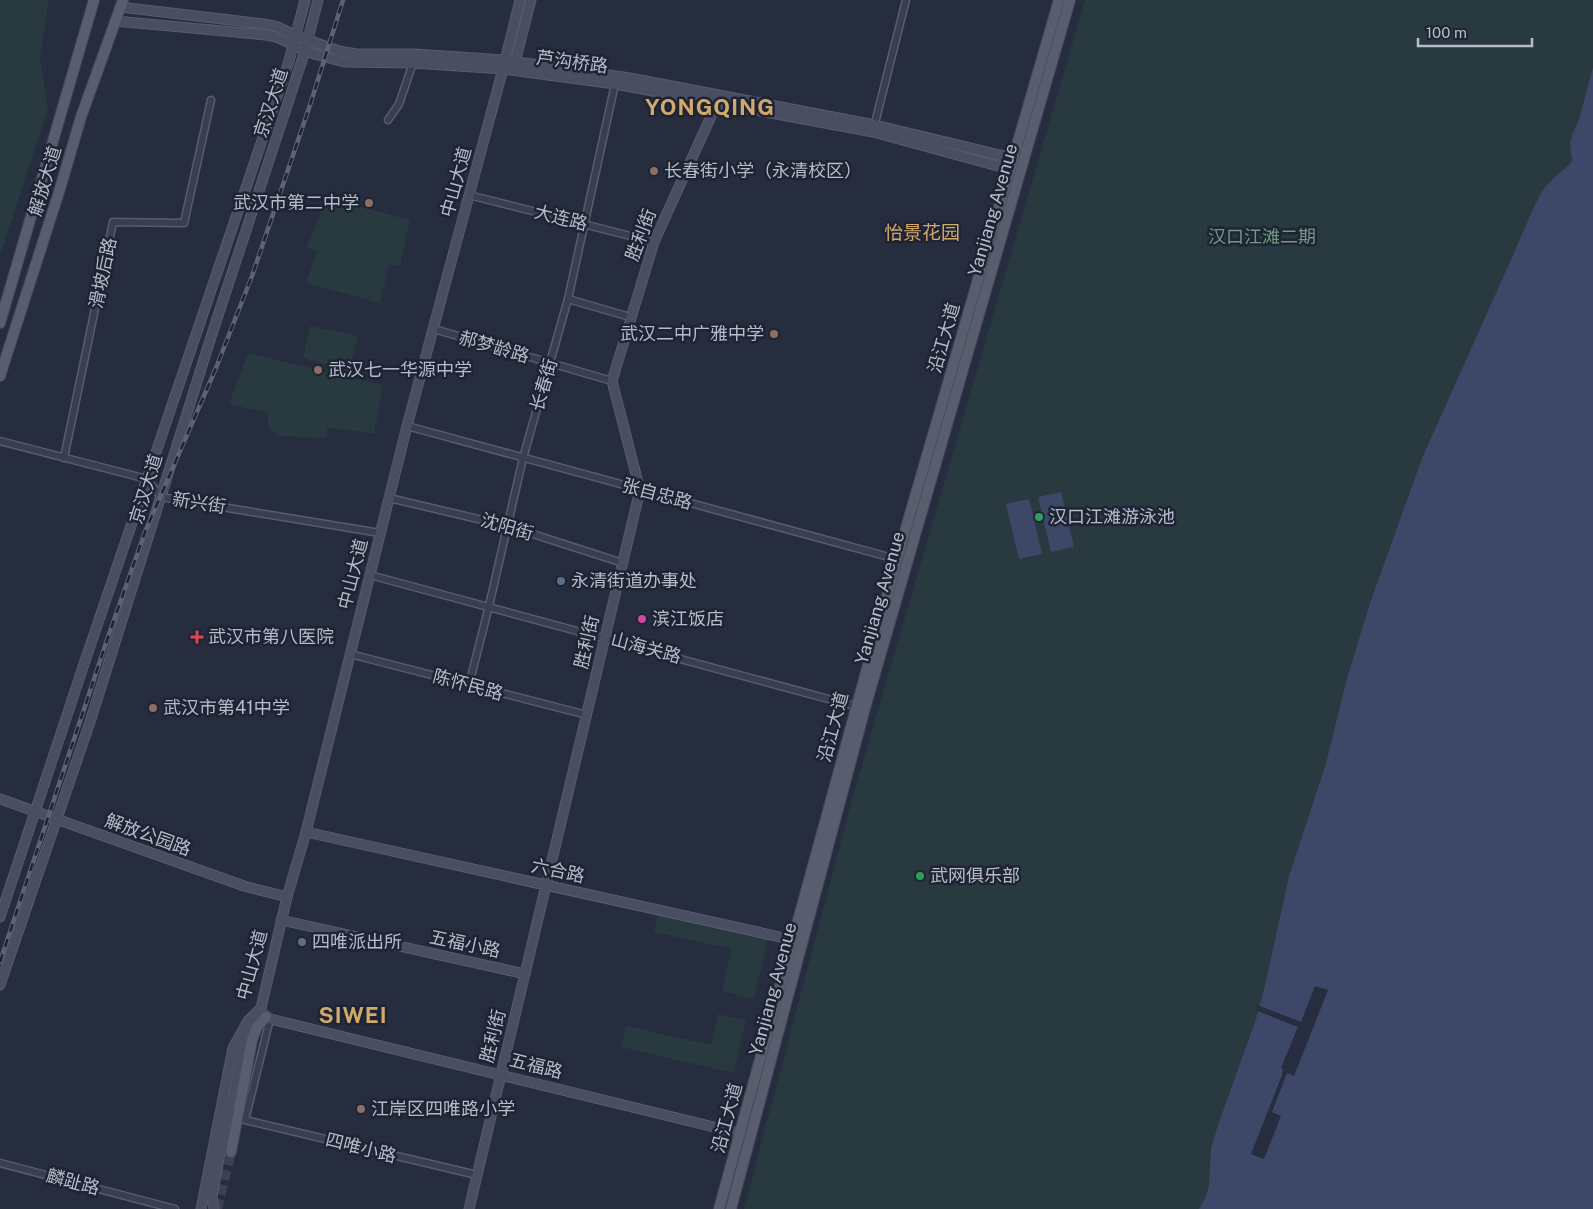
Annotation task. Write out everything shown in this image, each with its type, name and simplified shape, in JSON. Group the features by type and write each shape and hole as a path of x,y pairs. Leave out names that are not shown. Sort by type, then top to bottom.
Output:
{"main road":[{"name":"解放大道","path":"0,324 94,0"},
{"name":"京汉大道","path":"0,917 146,479 289,61 305,0"},
{"name":"京汉大道","path":"0,985 90,722 211,337 305,51 318,0"},
{"name":"中山大道","path":"214,1209 212,1196 226,1119 234,1093 243,1044 248,1030 265,1015 281,920 306,832 407,426 505,66 520,0"},
{"path":"515,62 531,0"},
{"name":"Yanjiang Avenue","path":"1010,169 1059,0"},
{"name":"Yanjiang Avenue","path":"860,707 907,561 1025,161 1070,0"},
{"name":"解放大道","path":"0,375 81,117 121,4"},
{"name":"芦沟桥路","path":"121,4 278,27 305,51 344,62 505,66 515,62 630,78 718,99"},
{"name":"芦沟桥路","path":"115,21 308,40 339,51 356,54 414,54 505,66 718,99 874,128 1025,161"},
{"name":"胜利街","path":"469,1209 640,490 612,381 654,242 718,99"},
{"name":"芦沟桥路","path":"874,128 1021,172"},
{"name":"沿江大道","path":"719,1209 739,1134 797,941 860,707 897,559 1010,169"},
{"name":"解放公园路","path":"0,799 244,886 287,897"},
{"name":"六合路","path":"306,832 797,941"},
{"name":"五福小路","path":"281,920 525,974"},
{"name":"Yanjiang Avenue","path":"731,1209 751,1136 797,941"},
{"name":"中山大道","path":"201,1209 232,1048 248,1021 265,1015"},
{"path":"231,1152 252,1040 257,1027 265,1015"},
{"name":"五福路","path":"265,1015 751,1136"}],"street":[{"path":"874,128 906,0"},
{"path":"388,120 399,104 413,63"},
{"name":"长春街","path":"468,685 490,606 524,458 568,300 615,84"},
{"name":"滑坡后路","path":"64,458 114,222 184,223 212,100"},
{"name":"大连路","path":"469,195 654,242"},
{"path":"568,300 630,317"},
{"name":"郝梦龄路","path":"434,329 612,381"},
{"name":"张自忠路","path":"407,426 907,561"},
{"path":"0,441 146,479"},
{"name":"新兴街","path":"146,479 161,497 380,533"},
{"name":"沈阳街","path":"389,498 508,526 623,564"},
{"name":"山海关路","path":"370,575 860,707"},
{"name":"陈怀民路","path":"350,654 586,715"},
{"name":"中山大道","path":"245,1120 265,1015"},
{"name":"四唯小路","path":"245,1120 477,1176"},
{"name":"麟趾路","path":"0,1162 175,1209"}],"green space":[{"path":"0,0 49,0 40,57 48,109 0,256"},
{"name":"汉口江滩二期","path":"1085,0 1593,0 1593,67 1579,119 1572,135 1572,160 1542,191 1532,211 1422,458 1370,603 1347,678 1326,763 1289,876 1256,1019 1220,1119 1209,1185 1199,1209 744,1209 854,792"},
{"path":"327,198 410,220 400,266 389,265 380,303 306,283 317,252 307,247"},
{"path":"310,326 358,336 349,371 303,358"},
{"path":"248,353 383,385 374,434 327,427 327,438 279,436 269,429 267,413 229,404"},
{"path":"658,913 768,938 754,999 722,991 731,949 654,932"},
{"path":"718,1014 746,1020 734,1073 621,1047 626,1026 711,1045"}],"water":[{"path":"1593,67 1593,1209 1199,1209 1209,1185 1211,1148 1256,1019 1289,876 1326,763 1347,678 1370,603 1422,458 1532,211 1542,191 1572,160 1570,144 1572,135 1579,119"},
{"path":"1061,492 1074,547 1051,552 1038,497"},
{"path":"1029,499 1042,554 1019,559 1006,504"}],"pier":[{"path":"1315,986 1328,990 1294,1076 1287,1073 1272,1112 1281,1116 1264,1159 1251,1154 1282,1075 1283,1069 1281,1068 1298,1027 1255,1010 1257,1005 1301,1022"}],"tunnel":[{"path":"217,1209 231,1152"}],"railway":[{"path":"0,962 145,532 216,368 252,276 310,105 343,0"}],"place":[{"name":"长春街小学（永清校区）","path":"654,171"},
{"name":"武汉市第二中学","path":"369,203"},
{"name":"武汉二中广雅中学","path":"774,334"},
{"name":"武汉七一华源中学","path":"318,370"},
{"name":"汉口江滩游泳池","path":"1039,517"},
{"name":"永清街道办事处","path":"561,581"},
{"name":"滨江饭店","path":"642,619"},
{"name":"武汉市第八医院","path":"197,637"},
{"name":"武汉市第41中学","path":"153,708"},
{"name":"武网俱乐部","path":"920,876"},
{"name":"四唯派出所","path":"302,942"},
{"name":"江岸区四唯路小学","path":"361,1109"}],"district":[{"name":"YONGQING","path":"710,107"},
{"name":"怡景花园","path":"922,232"},
{"name":"SIWEI","path":"353,1015"}]}
